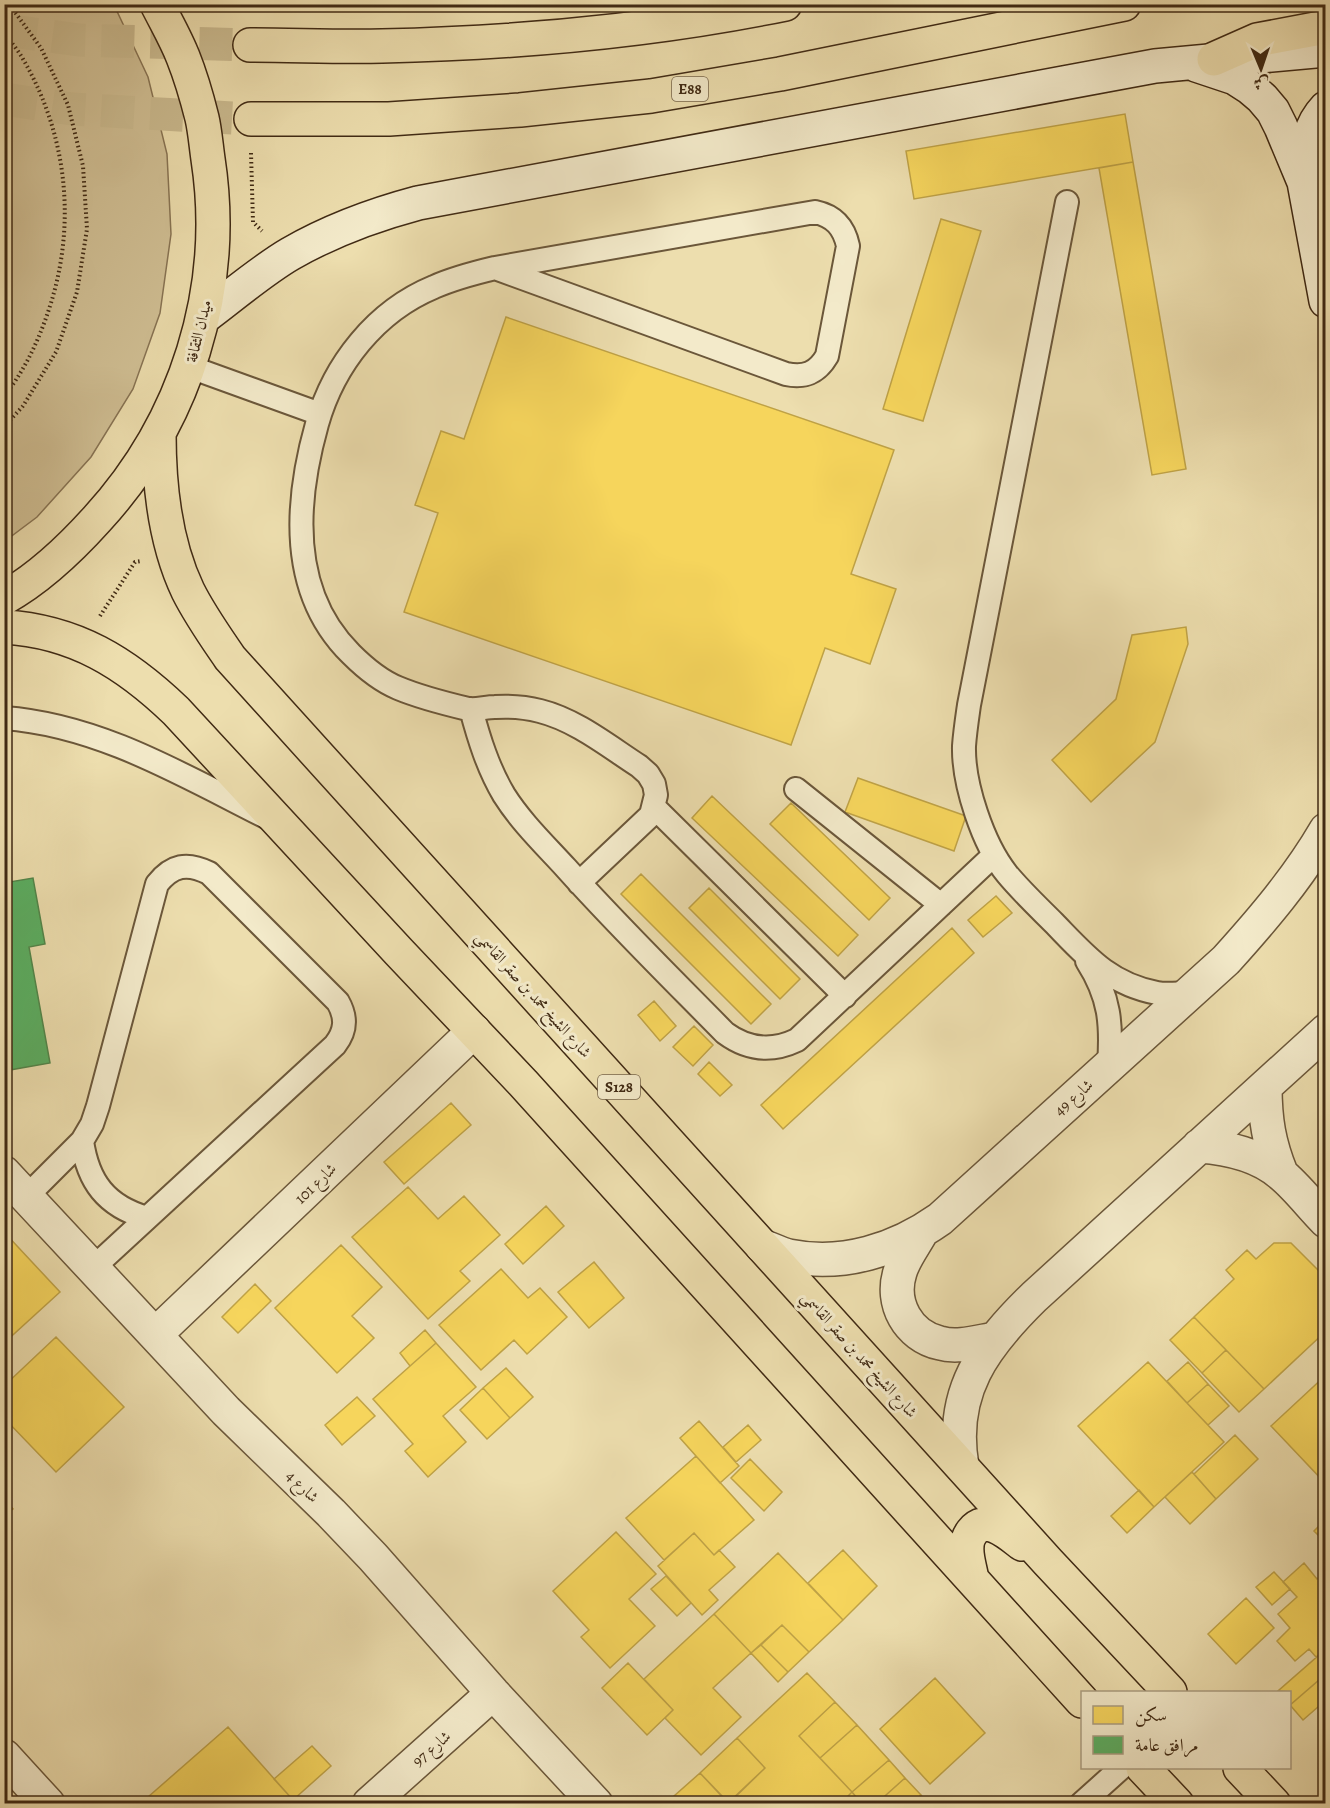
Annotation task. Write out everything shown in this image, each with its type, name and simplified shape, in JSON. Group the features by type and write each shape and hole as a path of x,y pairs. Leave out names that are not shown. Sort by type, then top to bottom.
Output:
{"main road":[{"name":"ميدان الثقافة","path":"4,598 72,547 120,494 159,434 190,367 204,317 213,252 213,186 203,120 183,57 157,4"},
{"path":"250,45 381,46 506,40 630,29 753,11 785,4"},
{"name":"E88","path":"251,118 388,118 520,110 651,96 780,74 1124,4"},
{"path":"1200,61 1257,40 1326,27"},
{"name":"شارع الشيخ محمد بن صقر القاسمي","path":"159,434 160,484 164,514 174,553 188,590 207,625 230,658 1048,1562 1169,1691"},
{"path":"4,627 45,633 84,646 129,670 154,689 474,1031 1081,1699"},
{"path":"972,1579 966,1543 976,1527 986,1524 996,1526 1048,1562"},
{"path":"1145,1769 1177,1803"},
{"path":"1242,1769 1274,1803"}],"street":[{"path":"204,317 287,256 318,238 373,216 418,203 1132,70 1200,61 1326,50"},
{"path":"1200,61 1235,78 1262,98 1273,111 1304,182 1326,301"},
{"path":"1304,182 1310,132 1317,117 1326,108"},
{"name":"شارع 49","path":"762,1246 787,1256 815,1260 843,1258 871,1253 897,1244 940,1219 1226,960 1290,885 1326,830"},
{"name":"شارع 101","path":"156,1334 474,1031"},
{"path":"962,1466 958,1445 959,1422 964,1399 971,1378 994,1339 1034,1297 1326,1031"},
{"path":"1265,1088 1267,1132 1281,1173"},
{"path":"1199,1146 1234,1151 1267,1164 1281,1173 1326,1221"},
{"name":"شارع 4","path":"16,1184 226,1411 373,1557 493,1693 596,1803"},
{"path":"922,1231 900,1270 896,1289 900,1308 909,1325 923,1337 941,1344 961,1345 994,1339"},
{"name":"شارع 97","path":"369,1803 493,1693"},
{"path":"4,1756 48,1803"}],"lane":[{"path":"1066,202 966,726 964,748 970,790 984,834 1006,873 1082,952 1104,972 1130,986 1159,993 1189,993"},
{"path":"495,268 795,376 815,372 827,356 848,246 846,236 834,219 815,212 495,268 462,276 432,288 403,304 380,321 361,341 330,388 320,414 308,462 302,502 303,562 317,607 342,646 377,676 397,688 471,709 518,707 540,711 577,726 639,766 654,784 656,795 651,815 579,883"},
{"path":"190,367 320,414"},
{"path":"471,709 490,767 504,795 522,820 579,883 725,1034 741,1043 760,1048 773,1048 785,1046 797,1040 994,855"},
{"path":"4,718 62,727 107,741 151,760 281,825"},
{"path":"796,789 941,905"},
{"path":"654,807 845,996"},
{"path":"16,1184 72,1152 92,1124 157,884 171,870 181,867 201,869 209,873 338,1002 343,1010 344,1029 335,1045 94,1267"},
{"path":"1082,952 1097,978 1108,1006 1111,1035 1109,1065"},
{"path":"82,1141 84,1158 90,1176 101,1191 129,1213 147,1218"},
{"path":"1081,1803 1119,1769"}],"path":[{"path":"4,427 23,406 56,351 77,292 87,229 83,166 68,105 41,48 9,4"},
{"path":"4,33 23,58 48,112 63,169 66,228 57,287 37,343 4,396"},
{"path":"84,646 101,613 135,562 174,553"}],"shaded area":[{"path":"5,4 114,5 148,77 167,154 171,234 160,313 133,389 91,457 37,517 5,541"}],"building: سكن":[{"path":"1125,114 1133,162 914,199 906,151"},
{"path":"1133,162 1186,469 1152,475 1099,168"},
{"path":"941,219 981,231 923,421 883,409"},
{"path":"506,317 894,450 851,574 896,589 870,664 825,648 791,745 404,612 438,513 415,505 441,431 464,439"},
{"path":"1186,627 1188,644 1155,742 1091,802 1052,760 1116,699 1132,635"},
{"path":"858,778 966,816 954,851 845,812"},
{"path":"712,796 858,935 838,956 692,818"},
{"path":"791,803 890,898 869,920 770,824"},
{"path":"641,874 771,1004 751,1024 621,894"},
{"path":"709,888 800,979 780,999 689,908"},
{"path":"996,896 1012,913 983,937 968,920"},
{"path":"952,928 974,953 783,1129 761,1105"},
{"path":"654,1001 676,1026 660,1041 638,1015"},
{"path":"694,1026 713,1045 693,1066 673,1047"},
{"path":"709,1062 732,1085 720,1096 698,1074"},
{"path":"451,1103 471,1125 404,1184 384,1162"},
{"path":"408,1187 438,1219 464,1196 500,1235 460,1271 470,1281 428,1319 352,1237"},
{"path":"546,1206 564,1226 523,1264 505,1244"},
{"path":"4,1232 60,1292 4,1343"},
{"path":"1274,1243 1291,1243 1326,1278 1326,1331 1264,1389 1194,1317 1234,1279 1226,1270 1247,1250 1256,1259"},
{"path":"341,1245 382,1287 352,1316 374,1338 337,1373 275,1308"},
{"path":"594,1262 624,1298 589,1328 558,1292"},
{"path":"501,1269 528,1298 540,1288 567,1317 527,1354 514,1340 481,1370 439,1325"},
{"path":"255,1284 271,1301 238,1333 222,1317"},
{"path":"1194,1317 1226,1350 1202,1373 1170,1340"},
{"path":"425,1330 436,1343 410,1366 400,1353"},
{"path":"56,1337 124,1407 56,1472 4,1418 4,1386"},
{"path":"436,1343 476,1387 443,1416 466,1442 428,1477 405,1451 413,1444 373,1399"},
{"path":"1226,1350 1264,1389 1239,1412 1202,1373"},
{"path":"1148,1362 1224,1442 1154,1507 1078,1426"},
{"path":"1188,1362 1208,1384 1187,1403 1167,1381"},
{"path":"506,1368 533,1397 510,1418 483,1388"},
{"path":"1326,1375 1326,1484 1271,1426"},
{"path":"1208,1384 1229,1406 1208,1425 1187,1403"},
{"path":"483,1388 510,1418 487,1439 460,1410"},
{"path":"357,1397 375,1416 342,1445 325,1425"},
{"path":"699,1421 739,1466 720,1483 680,1438"},
{"path":"748,1425 761,1440 736,1462 723,1447"},
{"path":"1235,1435 1258,1459 1216,1499 1194,1474"},
{"path":"696,1456 754,1520 714,1555 694,1533 664,1560 626,1518"},
{"path":"750,1459 782,1492 764,1511 731,1478"},
{"path":"1192,1472 1216,1499 1190,1524 1165,1497"},
{"path":"1139,1490 1154,1507 1127,1533 1111,1516"},
{"path":"4,1499 13,1509 4,1516"},
{"path":"1326,1519 1326,1541 1325,1542 1314,1531"},
{"path":"616,1532 656,1574 629,1599 655,1626 610,1668 581,1637 589,1630 553,1591"},
{"path":"694,1533 714,1555 719,1550 735,1567 709,1590 718,1600 702,1615 658,1566"},
{"path":"843,1550 877,1586 843,1620 808,1583"},
{"path":"778,1553 843,1620 809,1652 782,1625 751,1653 714,1614"},
{"path":"1304,1563 1317,1579 1326,1571 1326,1649 1316,1657 1309,1649 1295,1661 1277,1641 1290,1628 1278,1614 1297,1597 1283,1582"},
{"path":"1274,1572 1290,1589 1272,1605 1256,1587"},
{"path":"666,1576 691,1603 677,1616 651,1589"},
{"path":"1246,1598 1274,1628 1236,1664 1208,1634"},
{"path":"714,1614 751,1653 713,1688 741,1717 701,1755 665,1718 673,1710 644,1679"},
{"path":"782,1625 809,1652 788,1672 761,1645"},
{"path":"761,1645 788,1672 778,1682 751,1653"},
{"path":"1326,1649 1326,1674 1291,1704 1291,1691 1278,1691"},
{"path":"628,1663 673,1710 647,1735 602,1688"},
{"path":"807,1673 835,1702 799,1736 852,1792 840,1804 728,1804 765,1768 737,1738"},
{"path":"1326,1674 1326,1700 1303,1720 1291,1704"},
{"path":"935,1678 985,1733 930,1784 880,1729"},
{"path":"835,1702 857,1725 820,1758 799,1736"},
{"path":"857,1725 889,1760 852,1792 820,1758"},
{"path":"228,1727 293,1800 289,1804 154,1804 148,1797"},
{"path":"737,1738 765,1768 728,1803 700,1773"},
{"path":"312,1746 331,1766 293,1800 274,1779"},
{"path":"889,1760 905,1778 876,1804 862,1804 852,1792"},
{"path":"700,1773 723,1797 715,1804 665,1804"},
{"path":"905,1778 921,1795 912,1804 876,1804"},
{"path":"852,1792 862,1804 840,1804"},
{"path":"921,1795 928,1804 912,1804"},
{"path":"148,1797 154,1804 141,1804"}],"building: مرافق عامة":[{"path":"4,851 10,882 33,878 45,944 29,947 50,1063 4,1071"}],"tunnel":[{"path":"4,30 79,40 250,45"},
{"path":"4,99 72,109 251,119"}]}
